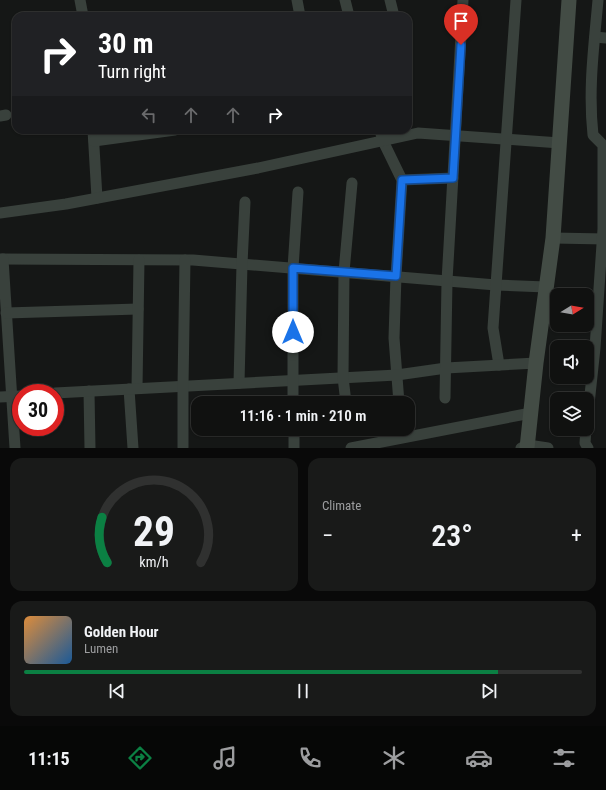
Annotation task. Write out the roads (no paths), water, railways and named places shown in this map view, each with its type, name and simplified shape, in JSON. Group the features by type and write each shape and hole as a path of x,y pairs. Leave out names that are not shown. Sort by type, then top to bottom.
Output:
{"street":[{"path":"80,0 82,12"},
{"path":"297,0 299,12"},
{"path":"345,0 348,12"},
{"path":"390,0 393,12"},
{"path":"445,398 446,281 456,136 463,0"},
{"path":"499,365 493,328 516,0"},
{"path":"548,448 525,447 553,238 569,0"},
{"path":"590,392 604,239 603,146 593,135 590,112 590,88 598,0"},
{"path":"595,37 606,38"},
{"path":"98,198 94,135 110,134"},
{"path":"0,214 66,204 258,168 382,135 418,134 560,143"},
{"path":"382,135 402,180 394,338 398,396"},
{"path":"402,180 453,178"},
{"path":"345,396 344,377 344,272 352,183"},
{"path":"293,396 293,268 298,192"},
{"path":"239,383 242,264 246,202"},
{"path":"553,238 604,239"},
{"path":"15,384 1,259 184,260 496,285 546,287"},
{"path":"134,448 133,389 138,310 139,260"},
{"path":"183,447 182,386 184,260"},
{"path":"6,313 138,310"},
{"path":"64,393 397,375 446,368 536,363"},
{"path":"89,391 90,448"},
{"path":"0,397 12,396"},
{"path":"415,431 530,412"},
{"path":"15,436 15,448"},
{"path":"294,436 294,448"},
{"path":"351,448 391,436"},
{"path":"586,436 585,443 588,448"}]}
